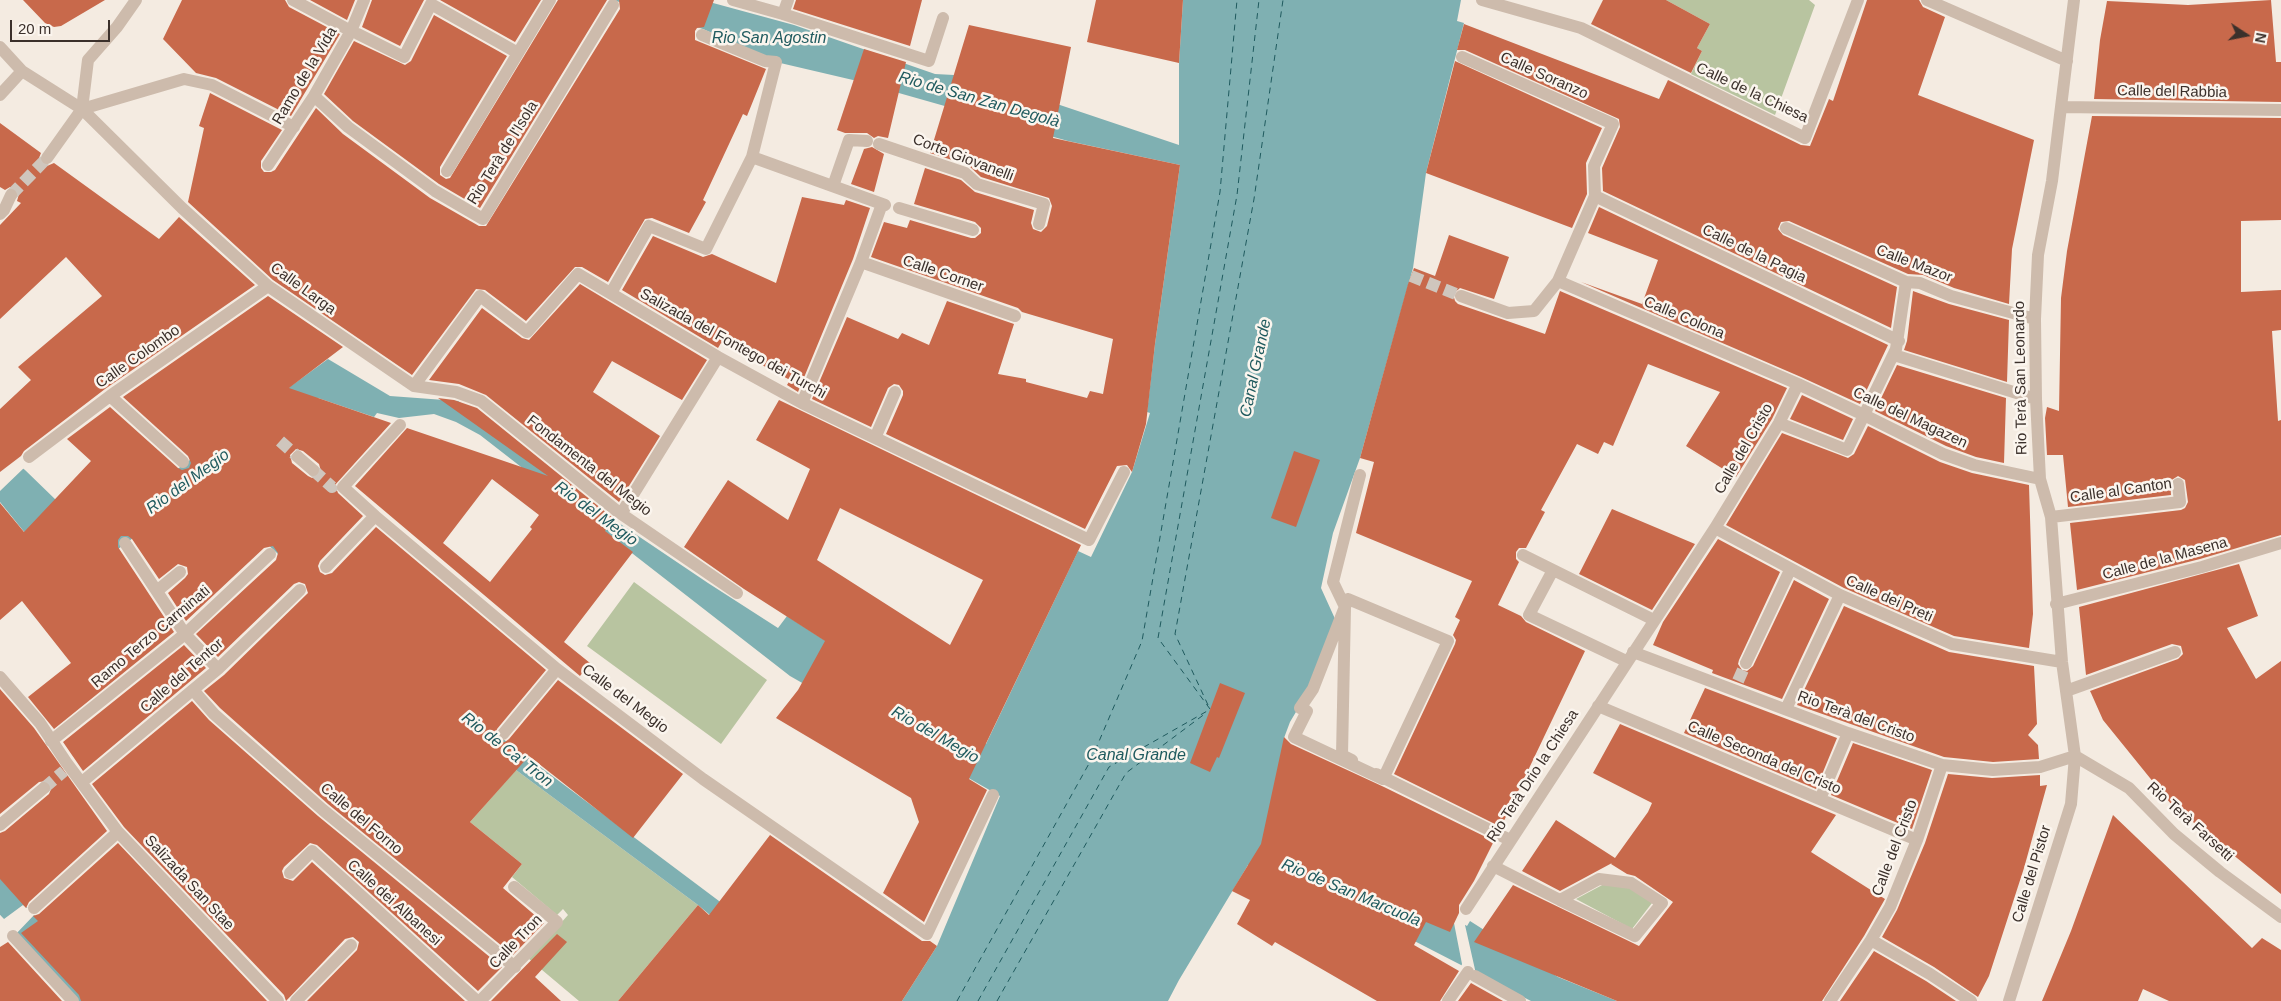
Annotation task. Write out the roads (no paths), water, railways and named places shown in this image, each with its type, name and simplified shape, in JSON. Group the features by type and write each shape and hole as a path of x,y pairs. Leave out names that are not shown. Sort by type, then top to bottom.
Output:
{"street":[{"path":"47,158 82,108 88,60 117,27 136,0"},
{"path":"293,0 404,57 431,4 518,53"},
{"name":"Ramo de la Vida","path":"268,165 354,33 364,0"},
{"path":"435,191 550,0"},
{"path":"733,0 929,61 943,18"},
{"path":"783,14 788,0"},
{"name":"Calle de la Chiesa","path":"1482,0 1581,28 1805,138 1858,0"},
{"path":"1927,0 2067,61"},
{"name":"Rio Terà San Leonardo","path":"2074,0 2052,181 2038,255 2035,319 2040,479 2051,517 2056,604 2075,756"},
{"name":"Rio Terà de l'Isola","path":"314,96 348,127 435,191 483,219 612,5"},
{"path":"611,294 649,226 706,249 752,157 776,62 765,61 702,35"},
{"name":"Calle Larga","path":"0,47 22,71 82,108 182,208 268,286 414,386"},
{"name":"Calle Soranzo","path":"1462,57 1613,124 1594,166 1594,196"},
{"path":"0,94 22,71"},
{"path":"82,108 184,79 212,85 294,127"},
{"name":"Calle del Rabbia","path":"2062,107 2281,110"},
{"name":"Corte Giovanelli","path":"833,186 849,140 873,143 965,173 977,184 1044,204 1039,224"},
{"path":"752,157 883,204 802,403"},
{"path":"0,214 4,210 10,195"},
{"path":"1461,296 1508,313 1534,311 1558,281 1594,196"},
{"name":"Calle de la Pagia","path":"1594,196 1899,341"},
{"path":"898,208 973,230"},
{"name":"Calle Mazor","path":"1786,228 1906,282 1920,284 1951,296 2035,319"},
{"name":"Calle Corner","path":"861,262 1015,316"},
{"name":"Salizada del Fontego dei Turchi","path":"414,386 480,296 527,332 578,274 718,358 802,403 1090,540 1124,472"},
{"name":"Calle Colona","path":"1558,281 1798,384"},
{"path":"1779,423 1847,450 1894,355 1899,341 1906,282"},
{"name":"Calle Colombo","path":"29,457 110,396 268,286"},
{"path":"1894,355 2036,399"},
{"path":"621,514 718,358"},
{"name":"Calle del Magazen","path":"1798,384 1864,414 1943,454 1974,465 2040,479"},
{"name":"Calle del Cristo","path":"1654,620 1716,528 1779,423 1798,384"},
{"name":"Fondamenta del Megio","path":"414,386 456,392 481,401 621,514 737,593"},
{"path":"876,438 895,392"},
{"path":"110,396 183,462"},
{"name":"Calle del Megio","path":"400,425 339,486 557,669 703,779 926,934 993,796"},
{"path":"298,457 313,470"},
{"path":"1342,755 1344,607 1333,582 1360,476"},
{"name":"Calle al Canton","path":"2051,517 2180,502 2178,484"},
{"path":"326,566 375,516"},
{"name":"Calle dei Preti","path":"1716,528 1790,570 1840,595 1952,644 2062,662"},
{"path":"125,543 158,590 185,634 218,669"},
{"name":"Calle de la Masena","path":"2056,604 2202,567 2281,543"},
{"name":"Ramo Terzo Carminati","path":"51,741 185,634 270,554"},
{"path":"1523,555 1654,620"},
{"path":"1553,570 1529,614 1589,643 1630,657"},
{"path":"1746,663 1790,570"},
{"path":"158,590 180,572"},
{"name":"Calle del Tentor","path":"82,782 218,669 300,590"},
{"path":"1786,709 1840,595"},
{"path":"1348,598 1448,641 1384,778 1294,737 1307,712 1300,708 1313,689 1348,598"},
{"name":"Rio Terà Drio la Chiesa","path":"1466,909 1654,620"},
{"path":"2066,691 2175,652"},
{"name":"Rio Terà del Cristo","path":"1630,657 1736,685 1786,709 1942,765 1993,770 2040,767 2075,756"},
{"path":"503,734 557,669"},
{"name":"Salizada San Stae","path":"0,677 40,723 66,768 82,782 118,832 278,1001"},
{"name":"Calle del Forno","path":"193,690 214,714 324,810 515,967"},
{"name":"Calle Seconda del Cristo","path":"1598,706 1916,840"},
{"path":"1820,799 1848,732"},
{"path":"1296,733 1510,840"},
{"name":"Rio Terà Farsetti","path":"2075,756 2129,788 2174,834 2220,872 2281,917"},
{"name":"Calle del Pistor","path":"2009,1001 2071,804 2075,756"},
{"name":"Calle del Cristo","path":"1830,1001 1871,940 1890,907 1942,765"},
{"path":"0,825 44,788"},
{"path":"34,908 118,832"},
{"name":"Calle dei Albanesi","path":"290,873 312,851 479,1001"},
{"path":"1493,866 1560,900 1635,936 1662,903 1631,883 1599,879 1560,900"},
{"name":"Calle Tron","path":"479,1001 515,967 557,922 514,888"},
{"path":"13,936 74,1001"},
{"path":"1871,940 1971,1001"},
{"path":"296,1001 351,946"},
{"path":"1448,1001 1471,974 1520,1001"}],"water":[{"name":"Canal Grande","path":"613,0 702,0 794,25 935,74 954,75 1060,105 1179,145 1179,63 1183,0 1461,0 1457,21 1464,23 1426,173 1413,268 1360,458 1333,533 1321,588 1336,621 1312,685 1290,722 1284,738 1453,918 1467,926 1470,921 1558,977 1617,1001 1531,1001 1358,912 1248,865 1168,1001 902,1001 937,946 1000,796 790,676 480,435 456,422 434,414 399,418 377,413 374,417 318,398 221,481 463,709 719,901 813,1001 698,905 516,770 301,580 277,553 207,489 156,521 68,586 0,502 0,450 25,470 90,533 328,359 390,396 458,401 513,438 607,515 708,583 778,628 787,616 986,744 1078,551 1091,557 1132,472 1150,413 1147,412 1155,344 1180,165 1068,141 853,80 776,62 703,29"},
{"path":"0,878 59,942 103,1001 78,1001 0,915"}],"tunnel":[{"path":"11,195 47,158"},
{"path":"1411,276 1461,296"},
{"path":"280,441 298,457"},
{"path":"313,470 332,487 335,484"},
{"path":"1738,681 1746,663"},
{"path":"44,788 64,771"}],"water label":[{"name":"Rio San Agostin","path":"769,39"},
{"name":"Rio de San Zan Degolà","path":"979,100"},
{"name":"Rio del Megio","path":"188,482"},
{"name":"Rio del Megio","path":"596,514"},
{"name":"Rio del Megio","path":"935,735"},
{"name":"Rio de Ca' Tron","path":"507,750"},
{"name":"Rio de San Marcuola","path":"1351,893"}]}
